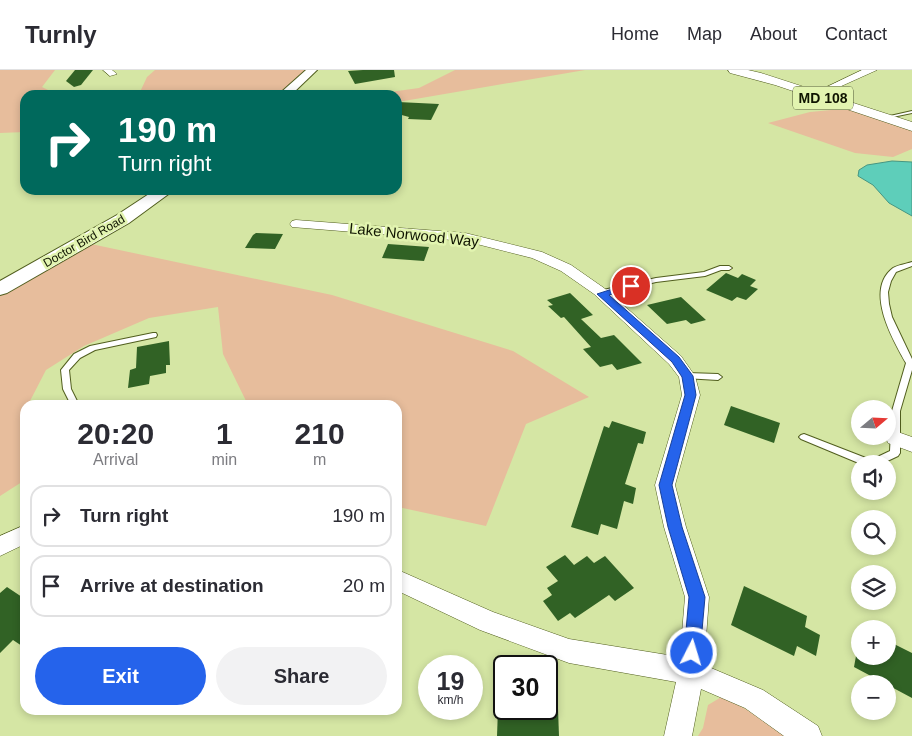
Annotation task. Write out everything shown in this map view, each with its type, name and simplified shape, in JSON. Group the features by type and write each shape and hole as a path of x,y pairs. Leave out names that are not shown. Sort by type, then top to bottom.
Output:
{"main road":[{"path":"290,90 312,70"},
{"name":"MD 108","path":"734,70 912,127"},
{"name":"Doctor Bird Road","path":"0,289 123,219 159,195"}],"street":[{"path":"814,95 866,71 873,70"},
{"name":"Lake Norwood Way","path":"296,224 465,237 537,255 566,268 602,294 675,360 687,376"},
{"path":"678,736 690,672 697,597 675,527 666,485 691,395 687,376"},
{"path":"0,547 20,537"},
{"path":"402,582 488,622 569,651 690,672 754,698 808,736"}],"lane":[{"path":"881,118 912,112"},
{"path":"804,437 871,464 895,453 904,442 896,412 910,362 896,337 883,299 892,274 896,270 912,264"},
{"path":"602,294 656,280 704,274 720,268 729,268"},
{"path":"72,400 67,389 66,370 77,356 93,348 153,335"},
{"path":"687,376 718,377"}],"shaded area":[{"path":"0,70 55,70 42,87 48,90 20,90 20,132 0,133"},
{"path":"155,70 308,70 289,90 141,90 147,77"},
{"path":"455,70 585,70 402,101 402,90 419,88"},
{"path":"852,108 912,127 912,149 893,157 855,153 768,123 810,112"},
{"path":"91,244 332,295 513,351 589,397 526,424 486,526 402,508 402,400 246,400 223,354 218,307 149,318 84,346 46,370 31,400 20,400 20,483 0,496 0,293"},
{"path":"723,696 773,725 786,736 698,736 703,728 708,705"}],"water":[{"path":"892,161 912,162 912,216 889,203 873,185 858,176 859,170 867,165"}],"building":[{"path":"75,70 93,70 81,85 74,87 66,81"},
{"path":"394,70 395,77 355,84 348,71"},
{"path":"402,102 439,104 431,120 408,119 409,117 402,115"},
{"path":"256,233 283,234 275,249 245,248"},
{"path":"388,244 429,247 424,261 382,258"},
{"path":"726,273 738,278 742,274 756,280 750,286 758,289 746,300 737,297 732,301 706,290"},
{"path":"570,293 593,315 581,319 601,338 614,335 642,363 617,370 612,364 600,367 583,349 591,347 564,317 561,318 548,306 553,305 547,300"},
{"path":"681,297 706,320 691,324 686,320 667,324 647,305"},
{"path":"169,341 170,365 166,365 166,373 150,376 149,384 128,388 130,370 136,368 137,347"},
{"path":"731,406 780,423 774,443 724,425"},
{"path":"612,421 646,432 643,444 638,443 625,484 636,488 633,504 624,501 617,529 601,524 598,535 571,527 604,426 609,428"},
{"path":"565,555 574,565 587,556 594,563 605,556 634,588 615,601 609,595 575,618 570,613 558,621 543,601 552,595 547,588 558,581 546,567"},
{"path":"744,586 807,616 805,627 820,635 816,656 797,646 794,656 731,625"},
{"path":"7,587 20,596 20,645 13,640 0,653 0,593"},
{"path":"896,645 912,653 912,698 896,689 896,675 869,675 854,667 854,665 896,665"},
{"path":"558,709 559,736 497,736 498,720 558,720"}],"route":[{"path":"631,286 602,294 675,360 687,376 691,395 666,485 675,527 697,597 692,653"}]}
